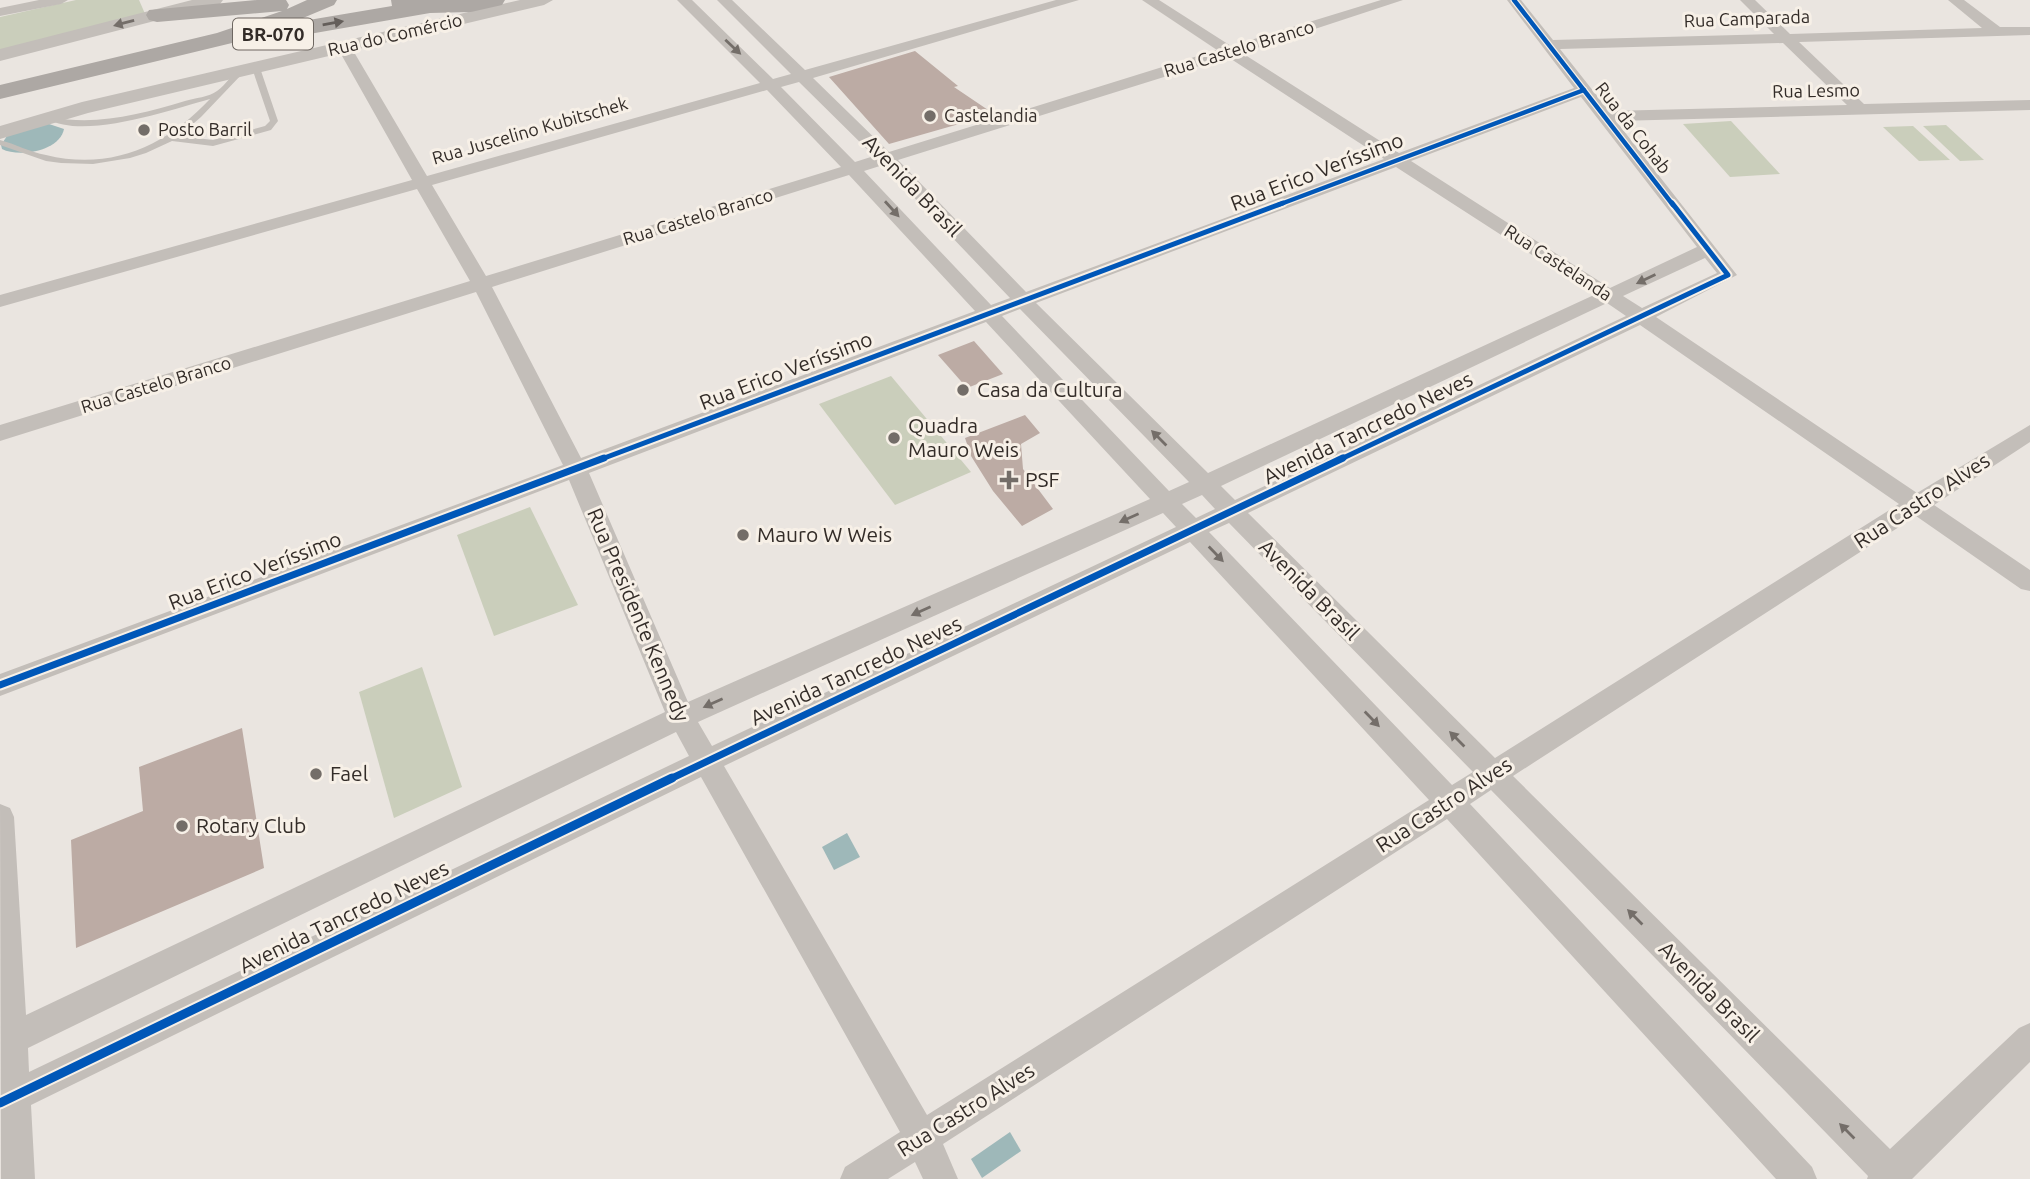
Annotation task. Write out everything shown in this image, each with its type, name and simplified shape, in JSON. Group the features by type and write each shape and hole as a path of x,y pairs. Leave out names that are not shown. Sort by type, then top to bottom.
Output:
{"highway":[{"name":"BR-070","path":"396,0 425,7"},
{"name":"BR-070","path":"122,64 425,7 456,7 494,0"},
{"path":"157,15 324,1"},
{"name":"BR-070","path":"0,92 122,64 268,25 324,1"},
{"path":"0,122 164,58"}],"street":[{"path":"0,12 61,0"},
{"path":"0,55 214,0"},
{"name":"Rua do Comércio","path":"82,108 0,132 0,122 82,108 544,0"},
{"name":"Avenida Brasil","path":"684,0 771,82 855,168 988,314 1451,801 1800,1179"},
{"name":"Avenida Brasil","path":"723,0 886,158 1023,301 1890,1177"},
{"name":"Rua Juscelino Kubitschek","path":"0,301 771,82 1072,0"},
{"name":"Rua Castelanda","path":"1149,0 1642,317 2030,582"},
{"name":"Rua Castelo Branco","path":"0,433 1396,0"},
{"name":"Rua da Cohab","path":"1514,0 1728,275"},
{"path":"1746,0 1860,109"},
{"path":"1955,0 1997,32"},
{"name":"Rua Camparada","path":"1549,45 2030,31"},
{"name":"Rua Presidente Kennedy","path":"344,47 481,284 576,469 681,717 922,1138 941,1179"},
{"name":"Rua Erico Veríssimo","path":"0,685 1584,90"},
{"name":"Rua Lesmo","path":"1604,116 2030,105"},
{"name":"Avenida Tancredo Neves","path":"6,1041 681,717 1166,502 1708,249"},
{"name":"Avenida Tancredo Neves","path":"7,1100 705,762 1728,275"},
{"name":"Rua Castro Alves","path":"857,1179 2030,432"},
{"path":"0,817 7,1100 18,1179"},
{"path":"1890,1177 2030,1039"}],"lane":[{"path":"0,142 46,158 93,161 145,151 171,138 248,70 274,121 268,128 213,143 171,138"},
{"path":"51,119 66,124 96,123 218,94"}],"green space":[{"path":"76,0 139,0 146,16 0,52 0,17"},
{"path":"1731,121 1780,174 1730,177 1683,124"},
{"path":"1946,125 1984,160 1960,161 1923,126"},
{"path":"1913,126 1950,160 1919,161 1883,127"},
{"name":"Quadra Mauro Weis","path":"891,376 971,472 895,505 819,404"},
{"path":"530,507 578,605 494,636 457,535"},
{"path":"422,667 462,787 394,818 359,692"}],"water":[{"path":"46,123 64,129 55,143 38,151 18,153 2,149 1,145 7,136"},
{"path":"847,833 860,857 834,870 822,847"},
{"path":"1010,1132 1021,1151 982,1178 971,1159"}],"building":[{"path":"915,51 958,86 954,87 994,114 889,144 829,77"},
{"path":"974,341 1003,374 967,388 938,355"},
{"name":"PSF","path":"1025,415 1040,433 1021,444 1023,469 1053,509 1022,526 993,491 971,456 965,438"},
{"name":"Rotary Club","path":"242,728 264,868 76,948 71,840 143,811 139,767"}],"cycle path":[{"path":"0,1103 705,762 1728,275 1514,0"},
{"path":"0,685 1584,90"}],"place":[{"name":"Castelandia","path":"930,116"},
{"name":"Posto Barril","path":"144,130"},
{"name":"Casa da Cultura","path":"963,390"},
{"name":"Quadra Mauro Weis","path":"894,438"},
{"name":"PSF","path":"1009,480"},
{"name":"Mauro W Weis","path":"743,535"},
{"name":"Fael","path":"316,774"},
{"name":"Rotary Club","path":"182,826"}]}
